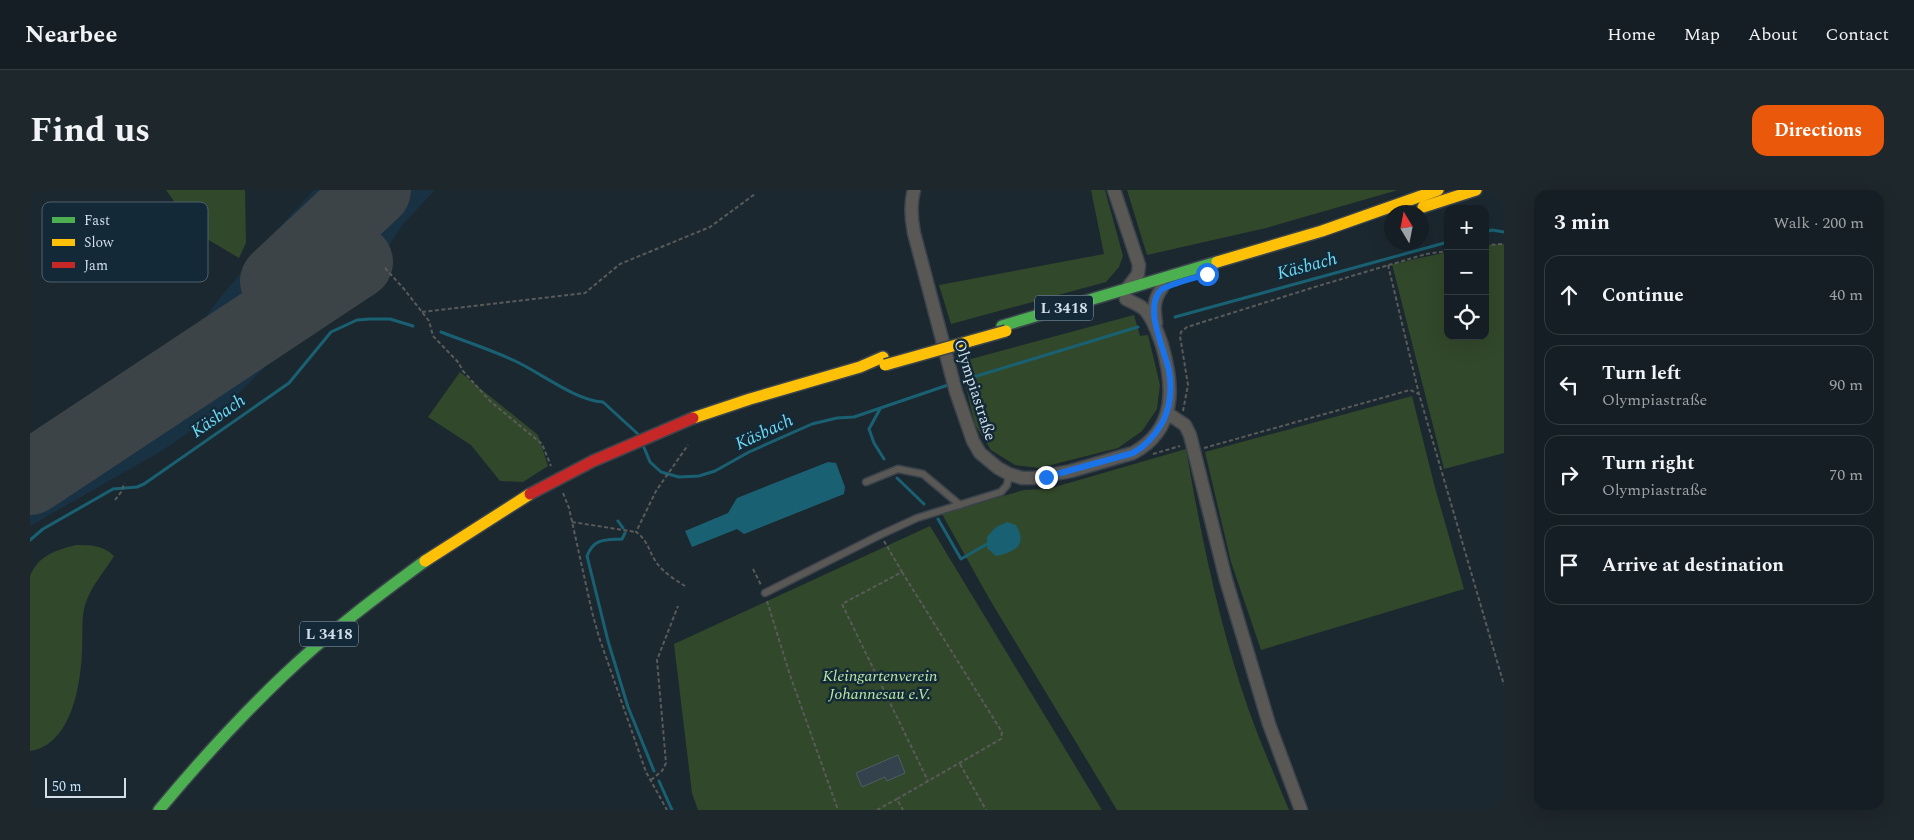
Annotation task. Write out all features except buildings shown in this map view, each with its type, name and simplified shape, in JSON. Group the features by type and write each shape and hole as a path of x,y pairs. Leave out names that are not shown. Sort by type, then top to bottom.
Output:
{"main road":[{"name":"L 3418","path":"1126,295 1169,277 1322,231 1438,190"},
{"path":"1428,205 1476,190"},
{"name":"L 3418","path":"159,810 247,710 292,665 342,622 401,576 444,546 530,494 618,449 693,418 750,399 860,367 1126,295 1162,288 1384,219"}],"street":[{"name":"Olympiastraße","path":"914,190 911,220 956,392 973,441 980,453 998,468 1009,474 1022,478 1046,477 1133,453 1142,448 1156,434 1167,413 1170,398 1169,370 1158,332 1154,303 1156,296 1162,288"},
{"path":"1114,190 1139,265 1138,274 1126,295"},
{"path":"1139,265 1150,272 1169,277"},
{"name":"Olympiastraße","path":"1126,295 1145,309 1158,332"},
{"path":"1167,413 1185,425 1193,447 1226,580 1269,724 1301,810"}],"lane":[{"path":"866,482 898,469 923,474 960,505"},
{"path":"765,593 917,518 1001,492 1007,485 1009,474"}],"path":[{"path":"422,312 585,293 620,264 710,227 755,194"},
{"path":"1489,246 1504,244"},
{"path":"1180,420 1186,404 1188,385 1180,336 1181,332 1188,328 1388,265 1444,251"},
{"path":"1388,265 1419,394 1504,685"},
{"path":"385,268 429,321 433,336 458,362 490,401 542,444 554,471"},
{"path":"1147,456 1193,447 1410,390 1419,394"},
{"path":"636,532 656,491 688,445"},
{"path":"115,500 122,491 124,483"},
{"path":"562,490 569,508 592,612 646,772 666,810"},
{"path":"572,522 636,532 647,542 656,563 685,586"},
{"path":"877,810 1001,739 1002,732 880,535"},
{"path":"754,569 765,593 790,674 838,810"},
{"path":"902,572 842,604 928,782"},
{"path":"650,780 662,771 666,762 657,660 678,606"},
{"path":"959,764 986,810"},
{"path":"897,799 902,810"}],"shaded area":[{"path":"314,190 435,190 403,224 383,255 376,282 304,328 225,407 163,450 30,526 30,450 180,352 219,299 275,232"},
{"path":"828,462 836,463 845,487 844,494 744,534 737,529 692,547 685,531 728,513 737,498"},
{"path":"1007,522 1016,525 1021,538 1020,543 1014,550 996,556 987,548 987,537 996,527"}],"green space":[{"path":"166,190 245,190 246,243 239,258 208,240 208,202 175,202"},
{"path":"1091,190 1105,190 1123,256 1119,267 1106,282 951,324 939,285 1104,254"},
{"path":"1127,190 1398,190 1266,228 1147,255"},
{"path":"1504,244 1504,453 1444,469 1392,264 1444,253 1444,340 1489,340 1489,245"},
{"path":"1134,315 1140,336 1148,335 1160,385 1157,409 1142,431 1118,448 1039,468 1015,465 991,450 975,425 960,362"},
{"path":"460,372 538,435 548,466 523,482 500,481 471,445 428,417"},
{"path":"1412,396 1434,484 1464,589 1261,650 1231,562 1205,452"},
{"path":"1186,449 1205,547 1228,644 1253,721 1289,810 1117,810 990,600 942,514 1024,490 1048,489"},
{"name":"Kleingartenverein Johannesau e.V.","path":"930,526 1102,810 698,810 692,793 674,644"},
{"path":"76,545 101,548 114,556 94,585 85,605 79,679 76,695 65,725 56,737 44,746 30,751 30,576 38,563 48,555"}],"waterway":[{"name":"Käsbach","path":"1489,231 1504,232"},
{"name":"Käsbach","path":"1175,317 1444,243"},
{"name":"Käsbach","path":"30,540 43,529 113,489 137,487 144,484 289,383 331,332 357,320 370,319 390,319 413,326"},
{"name":"Käsbach","path":"957,382 1138,327"},
{"name":"Käsbach","path":"441,332 513,360 580,396 603,402 639,435"},
{"name":"Käsbach","path":"643,445 650,462 661,472 679,477 699,476 715,471 749,452 812,424 837,418 854,417 951,384"},
{"path":"880,409 869,429 874,443 884,459"},
{"path":"897,478 924,504"},
{"path":"938,519 961,559 987,544"},
{"path":"618,521 623,528"},
{"path":"625,533 622,539 605,540 597,543 587,556 608,641 628,707 654,771"},
{"path":"659,781 672,810"}],"runway":[{"path":"277,281 374,190"},
{"path":"30,478 356,262"}],"traffic: fast":[{"path":"1002,326 1217,262"},
{"path":"159,810 219,741 300,660 370,602 425,561"}],"traffic: slow":[{"path":"1217,262 1322,231 1438,190"},
{"path":"1429,205 1476,190"},
{"path":"885,365 1006,331"},
{"path":"693,418 750,399 860,367 883,357"},
{"path":"425,561 530,494"}],"traffic: jam":[{"path":"530,494 593,461 693,418"}],"route":[{"path":"1046,477 1133,453 1142,448 1156,434 1167,413 1170,383 1169,370 1158,332 1154,309 1155,299 1162,288 1207,274"}]}
